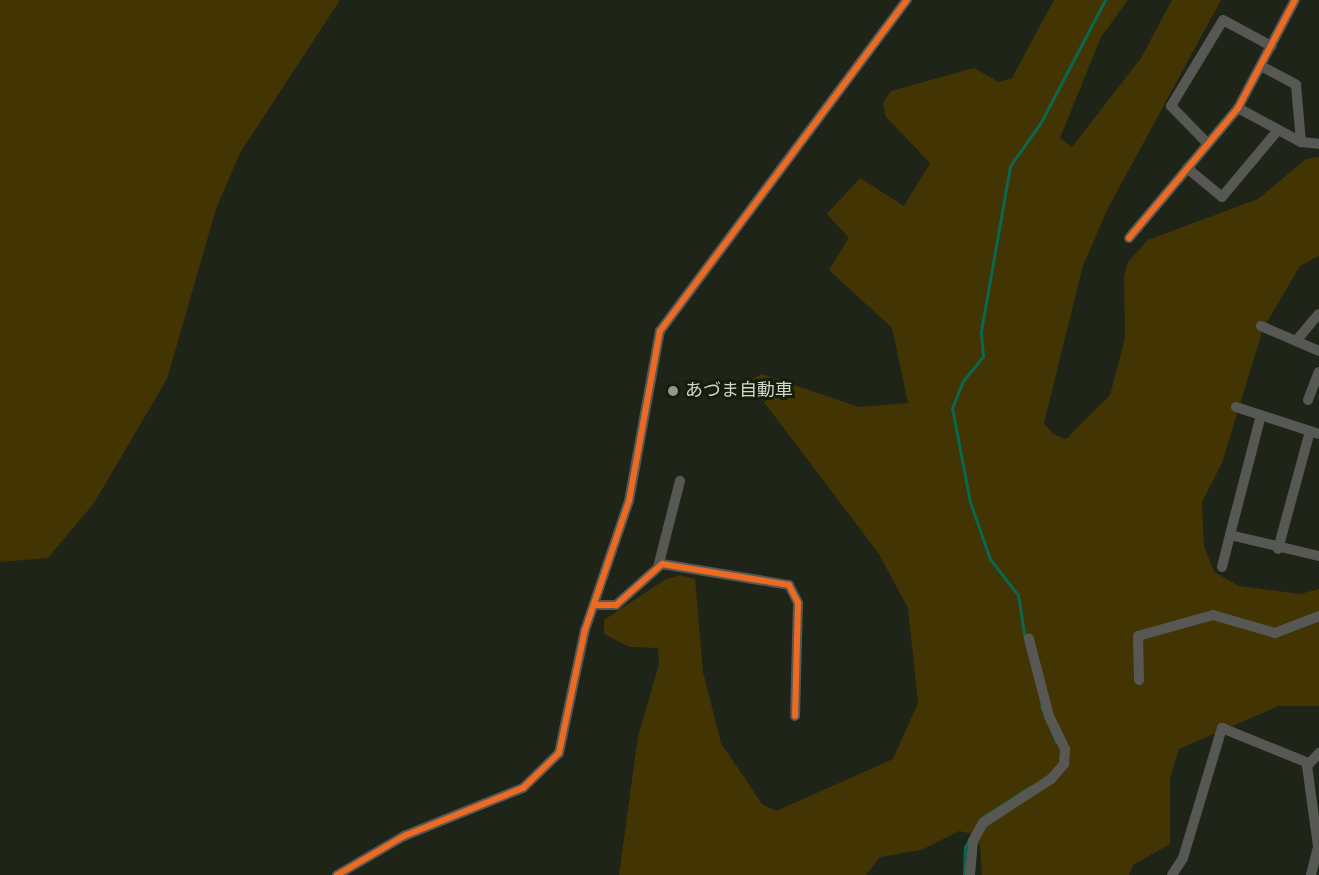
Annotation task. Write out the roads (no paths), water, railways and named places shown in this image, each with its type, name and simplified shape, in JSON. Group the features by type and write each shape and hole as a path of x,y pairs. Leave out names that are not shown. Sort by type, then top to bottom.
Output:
{"street":[{"path":"337,875 404,836 523,788 552,763 563,741 594,605 629,501 660,331 907,0"},
{"path":"1129,238 1238,108 1294,0"},
{"path":"1208,144 1172,105 1223,20 1271,46"},
{"path":"1261,66 1296,85 1301,142"},
{"path":"1238,108 1301,142 1319,144"},
{"path":"1187,168 1222,197 1278,130"},
{"path":"1296,341 1319,314"},
{"path":"1262,326 1319,351"},
{"path":"1308,400 1319,372"},
{"path":"1236,407 1315,433 1278,549"},
{"path":"1222,567 1261,415"},
{"path":"658,567 680,481"},
{"path":"1230,535 1278,549 1319,556"},
{"path":"594,605 616,605 658,567 669,563 793,588 798,603 795,716"},
{"path":"1138,680 1138,636 1213,615 1275,633 1319,616"},
{"path":"970,875 973,841 983,823 1051,779 1064,764 1065,749 1049,716 1029,639"},
{"path":"1172,875 1183,858 1222,728 1308,763"},
{"path":"1308,763 1319,753"},
{"path":"1308,763 1318,846 1311,875"}],"waterway":[{"path":"1025,639 1018,595 990,559 970,502 952,408 963,381 983,356 981,331 1010,166 1041,122 1105,0"},
{"path":"1041,706 1056,742"},
{"path":"983,817 1028,788"},
{"path":"964,875 965,847 977,825"}],"place":[{"name":"あづま自動車","path":"673,391"}]}
